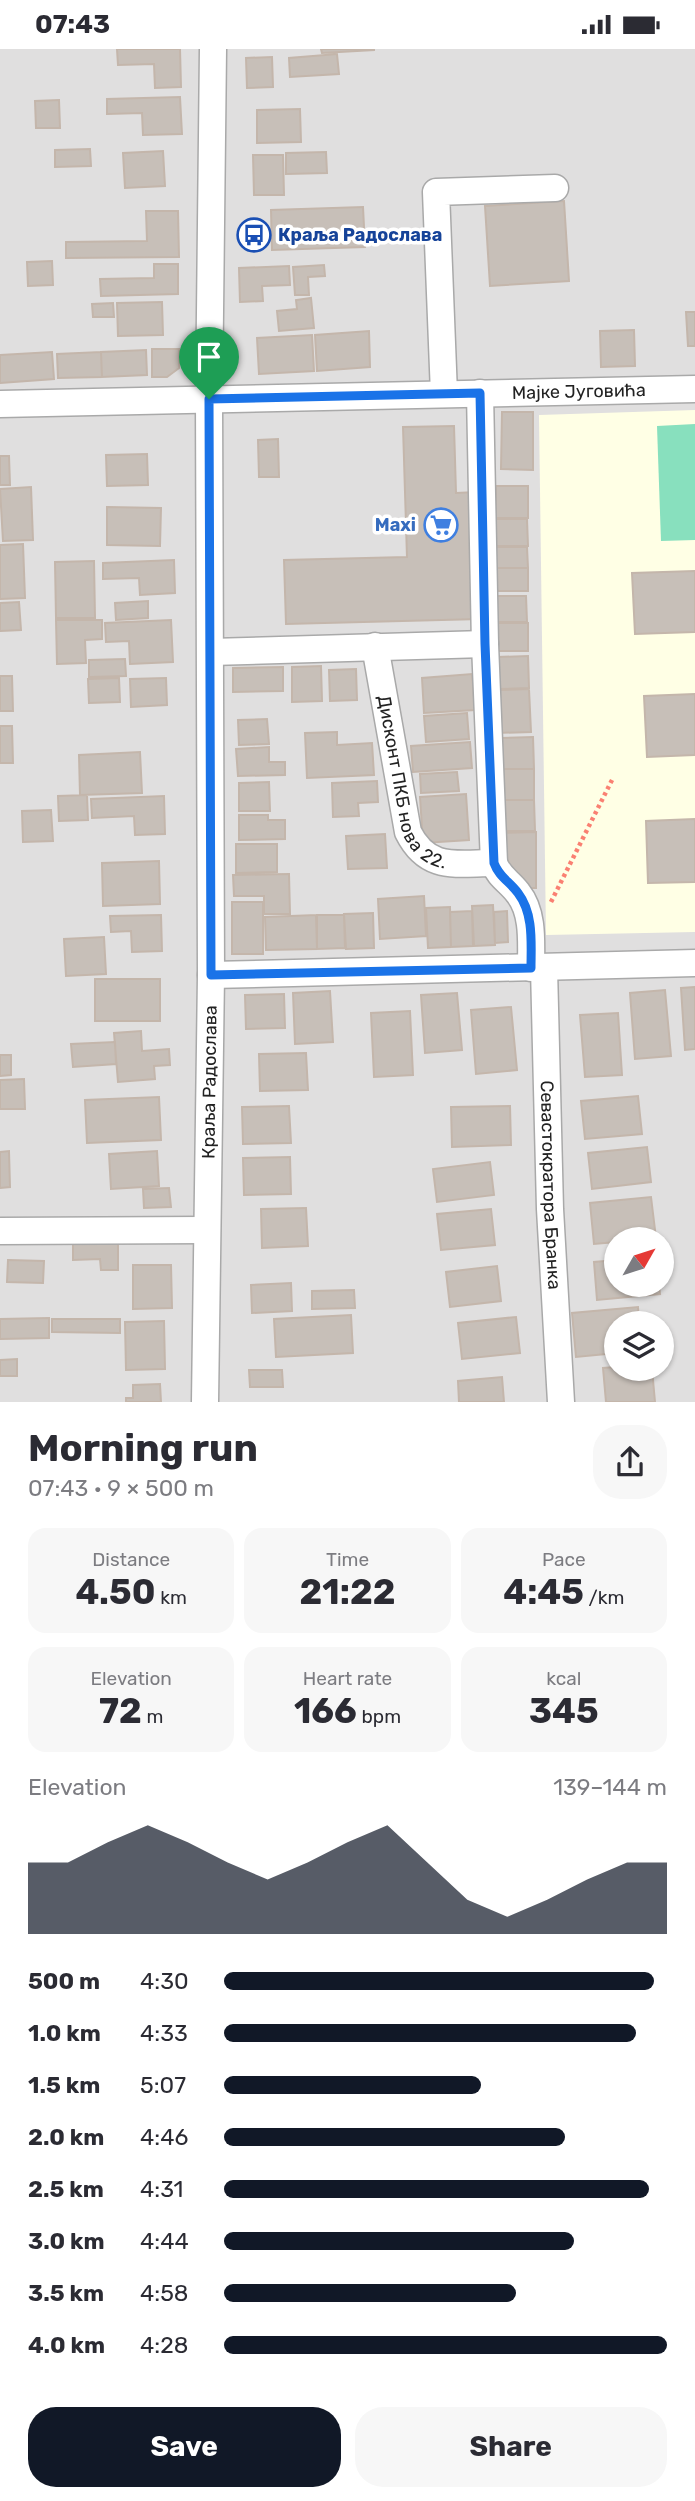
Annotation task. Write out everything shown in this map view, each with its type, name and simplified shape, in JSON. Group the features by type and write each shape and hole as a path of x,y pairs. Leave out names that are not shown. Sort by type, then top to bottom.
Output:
{"street":[{"name":"Краља Радослава","path":"205,1402 205,1230 211,975 209,399 213,49"},
{"path":"444,394 436,192 555,188"},
{"name":"Мајке Југовића","path":"0,404 695,389"},
{"path":"480,393 485,644 494,863"},
{"path":"211,652 485,644"},
{"name":"Дисконт ПКБ нова 22.","path":"375,646 408,832 415,846 441,863 494,863"},
{"name":"Севастократора Бранка","path":"494,863 499,874 519,894 528,911 538,968 561,1402"},
{"path":"211,975 695,963"},
{"path":"0,1231 205,1230"}],"path":[{"path":"548,906 613,778"}],"shaded area":[{"path":"0,49 695,49 695,1402 0,1402"},
{"path":"695,410 695,932 546,935 539,415"}],"green space":[{"path":"695,424 695,540 661,541 657,426"}],"building":[{"path":"117,49 180,49 181,87 155,88 154,64 118,65"},
{"path":"321,49 374,49 374,50 322,53"},
{"path":"337,54 339,74 290,77 289,58"},
{"path":"272,57 273,87 247,88 246,58"},
{"path":"180,97 182,134 143,135 142,113 107,114 107,99"},
{"path":"59,100 60,128 36,128 35,101"},
{"path":"300,109 301,142 257,143 257,110"},
{"path":"90,149 91,166 55,167 55,150"},
{"path":"163,151 165,186 125,188 123,153"},
{"path":"326,152 327,173 286,174 286,153"},
{"path":"253,155 283,155 284,195 254,195"},
{"path":"564,201 569,281 490,286 485,206"},
{"path":"363,207 365,247 272,250 271,210"},
{"path":"146,211 178,211 179,257 66,258 66,242 147,241"},
{"path":"52,261 53,285 28,286 27,262"},
{"path":"154,264 178,264 178,294 101,296 100,279 154,278"},
{"path":"324,265 325,276 308,277 309,295 295,295 293,267"},
{"path":"289,266 290,285 262,286 263,301 240,302 239,268"},
{"path":"311,298 314,328 279,331 277,311 297,309 296,300"},
{"path":"162,302 163,335 118,336 117,303"},
{"path":"113,303 114,317 93,317 92,304"},
{"path":"686,312 695,312 695,346 688,346"},
{"path":"634,330 635,366 601,367 600,331"},
{"path":"369,331 370,367 317,371 315,335"},
{"path":"312,335 314,371 259,374 257,338"},
{"path":"152,349 179,349 179,368 167,377 152,377"},
{"path":"146,350 147,375 102,377 101,352"},
{"path":"52,352 54,379 0,383 0,355"},
{"path":"101,352 102,377 58,378 57,354"},
{"path":"502,412 533,412 533,470 501,469"},
{"name":"Maxi","path":"454,426 456,493 476,492 480,619 286,624 284,560 407,557 403,427"},
{"path":"278,439 279,477 259,477 258,440"},
{"path":"147,454 148,485 107,486 106,455"},
{"path":"0,456 9,456 10,485 0,485"},
{"path":"496,486 528,486 528,518 496,518"},
{"path":"31,487 33,540 3,541 0,489"},
{"path":"107,507 161,508 160,546 107,545"},
{"path":"494,519 527,519 528,546 495,546"},
{"path":"23,544 25,598 0,599 0,545"},
{"path":"496,547 527,547 528,568 496,568"},
{"path":"174,560 175,593 140,595 139,578 103,579 103,563"},
{"path":"94,561 95,618 56,618 55,562"},
{"path":"495,568 528,568 528,591 495,591"},
{"path":"695,571 695,632 635,634 632,573"},
{"path":"495,596 526,596 527,622 496,622"},
{"path":"148,601 148,618 116,620 115,603"},
{"path":"19,602 21,630 0,631 0,603"},
{"path":"56,620 102,620 102,639 85,640 86,663 57,664"},
{"path":"171,620 173,662 130,664 129,641 106,642 105,623"},
{"path":"496,623 528,623 528,651 496,651"},
{"path":"528,656 529,688 499,689 498,657"},
{"path":"125,659 126,676 89,677 89,660"},
{"path":"321,666 322,701 292,702 292,667"},
{"path":"283,667 283,691 233,692 233,668"},
{"path":"356,669 357,700 330,701 329,670"},
{"path":"472,674 475,710 424,713 422,678"},
{"path":"0,676 12,676 13,711 0,711"},
{"path":"119,678 120,702 89,703 88,679"},
{"path":"166,678 167,705 131,707 130,679"},
{"path":"529,689 531,732 497,733 499,690"},
{"path":"695,694 695,755 647,757 644,696"},
{"path":"467,713 469,739 426,742 424,716"},
{"path":"267,719 269,744 239,745 238,720"},
{"path":"0,726 12,726 13,763 0,763"},
{"path":"337,732 337,745 372,743 374,775 307,778 305,733"},
{"path":"533,737 534,769 502,769 501,738"},
{"path":"470,742 472,768 413,772 411,746"},
{"path":"269,747 269,762 285,762 285,775 238,776 236,749"},
{"path":"140,752 142,793 80,795 79,755"},
{"path":"502,769 534,769 534,800 502,800"},
{"path":"457,772 459,791 421,793 420,774"},
{"path":"377,781 378,802 358,803 359,816 333,817 332,783"},
{"path":"269,782 270,811 239,811 239,783"},
{"path":"466,794 469,840 423,843 420,797"},
{"path":"87,795 88,820 59,821 58,796"},
{"path":"164,796 165,834 135,835 134,816 92,818 91,799"},
{"path":"502,800 534,800 535,831 503,831"},
{"path":"51,810 53,841 23,842 22,811"},
{"path":"239,815 268,815 268,820 285,820 285,839 239,840"},
{"path":"695,819 695,882 648,883 646,821"},
{"path":"536,832 536,888 522,888 501,866 500,833"},
{"path":"385,834 387,868 348,869 346,836"},
{"path":"236,844 277,844 277,872 236,873"},
{"path":"159,861 160,904 103,906 102,863"},
{"path":"289,874 290,914 264,914 264,896 234,896 233,875"},
{"path":"424,896 426,936 380,939 378,899"},
{"path":"232,902 263,902 263,954 232,954"},
{"path":"493,905 495,945 474,946 472,906"},
{"path":"450,907 451,947 428,948 426,908"},
{"path":"472,911 473,946 451,947 450,912"},
{"path":"507,911 508,942 495,943 494,912"},
{"path":"373,913 374,948 346,949 344,914"},
{"path":"161,915 162,951 132,952 131,931 111,932 110,916"},
{"path":"316,915 317,949 266,950 265,917"},
{"path":"317,915 344,915 345,948 317,949"},
{"path":"104,937 106,974 66,976 64,939"},
{"path":"95,979 160,979 160,1021 95,1021"},
{"path":"695,987 695,1049 685,1050 681,988"},
{"path":"665,990 671,1056 635,1059 630,993"},
{"path":"330,991 333,1042 295,1044 293,993"},
{"path":"457,993 462,1050 425,1053 421,995"},
{"path":"284,994 285,1028 246,1029 245,995"},
{"path":"511,1007 517,1070 476,1074 471,1010"},
{"path":"410,1011 413,1075 374,1077 371,1013"},
{"path":"618,1013 622,1075 585,1077 580,1015"},
{"path":"141,1031 142,1051 169,1049 170,1065 154,1066 155,1079 118,1082 114,1033"},
{"path":"115,1042 116,1064 73,1067 71,1044"},
{"path":"306,1053 308,1090 260,1091 259,1054"},
{"path":"0,1055 11,1055 11,1075 0,1076"},
{"path":"24,1079 25,1109 0,1109 0,1080"},
{"path":"638,1096 642,1134 585,1139 581,1101"},
{"path":"159,1097 161,1140 87,1143 85,1100"},
{"path":"289,1106 291,1143 243,1144 242,1107"},
{"path":"510,1106 511,1145 452,1147 451,1107"},
{"path":"647,1147 651,1182 592,1189 588,1153"},
{"path":"9,1151 10,1187 0,1188 0,1152"},
{"path":"157,1151 159,1186 111,1189 109,1154"},
{"path":"290,1157 291,1194 244,1195 243,1158"},
{"path":"490,1162 494,1195 437,1202 433,1169"},
{"path":"169,1188 171,1207 144,1208 143,1189"},
{"path":"651,1197 655,1227 604,1227 604,1243 594,1244 590,1203"},
{"path":"306,1208 308,1246 262,1248 261,1209"},
{"path":"491,1209 495,1245 441,1250 437,1214"},
{"path":"118,1239 118,1270 101,1270 100,1259 73,1260 73,1240"},
{"path":"8,1260 44,1261 43,1283 7,1282"},
{"path":"604,1261 604,1297 628,1297 597,1300 594,1262"},
{"path":"133,1265 171,1265 172,1308 133,1309"},
{"path":"497,1266 501,1301 450,1307 446,1272"},
{"path":"291,1283 292,1311 252,1313 251,1285"},
{"path":"354,1290 355,1308 312,1309 312,1291"},
{"path":"638,1307 638,1311 604,1311 604,1354 576,1357 572,1313"},
{"path":"351,1315 353,1353 276,1357 274,1319"},
{"path":"516,1317 520,1353 462,1359 458,1323"},
{"path":"49,1318 49,1338 0,1339 0,1319"},
{"path":"52,1319 120,1319 120,1333 52,1332"},
{"path":"164,1321 165,1369 126,1370 125,1322"},
{"path":"17,1359 17,1376 0,1376 0,1360"},
{"path":"249,1370 282,1370 283,1387 250,1387"},
{"path":"502,1377 504,1402 459,1402 458,1381"},
{"path":"604,1381 653,1381 655,1402 606,1402"},
{"path":"160,1384 161,1402 126,1402 126,1398 133,1398 133,1385"}],"place":[{"name":"Краља Радослава","path":"254,235"},
{"name":"Maxi","path":"441,525"}],"route":[{"path":"480,393 485,644 494,863 499,874 519,894 528,911 531,968 211,975 209,399 480,393"}]}
